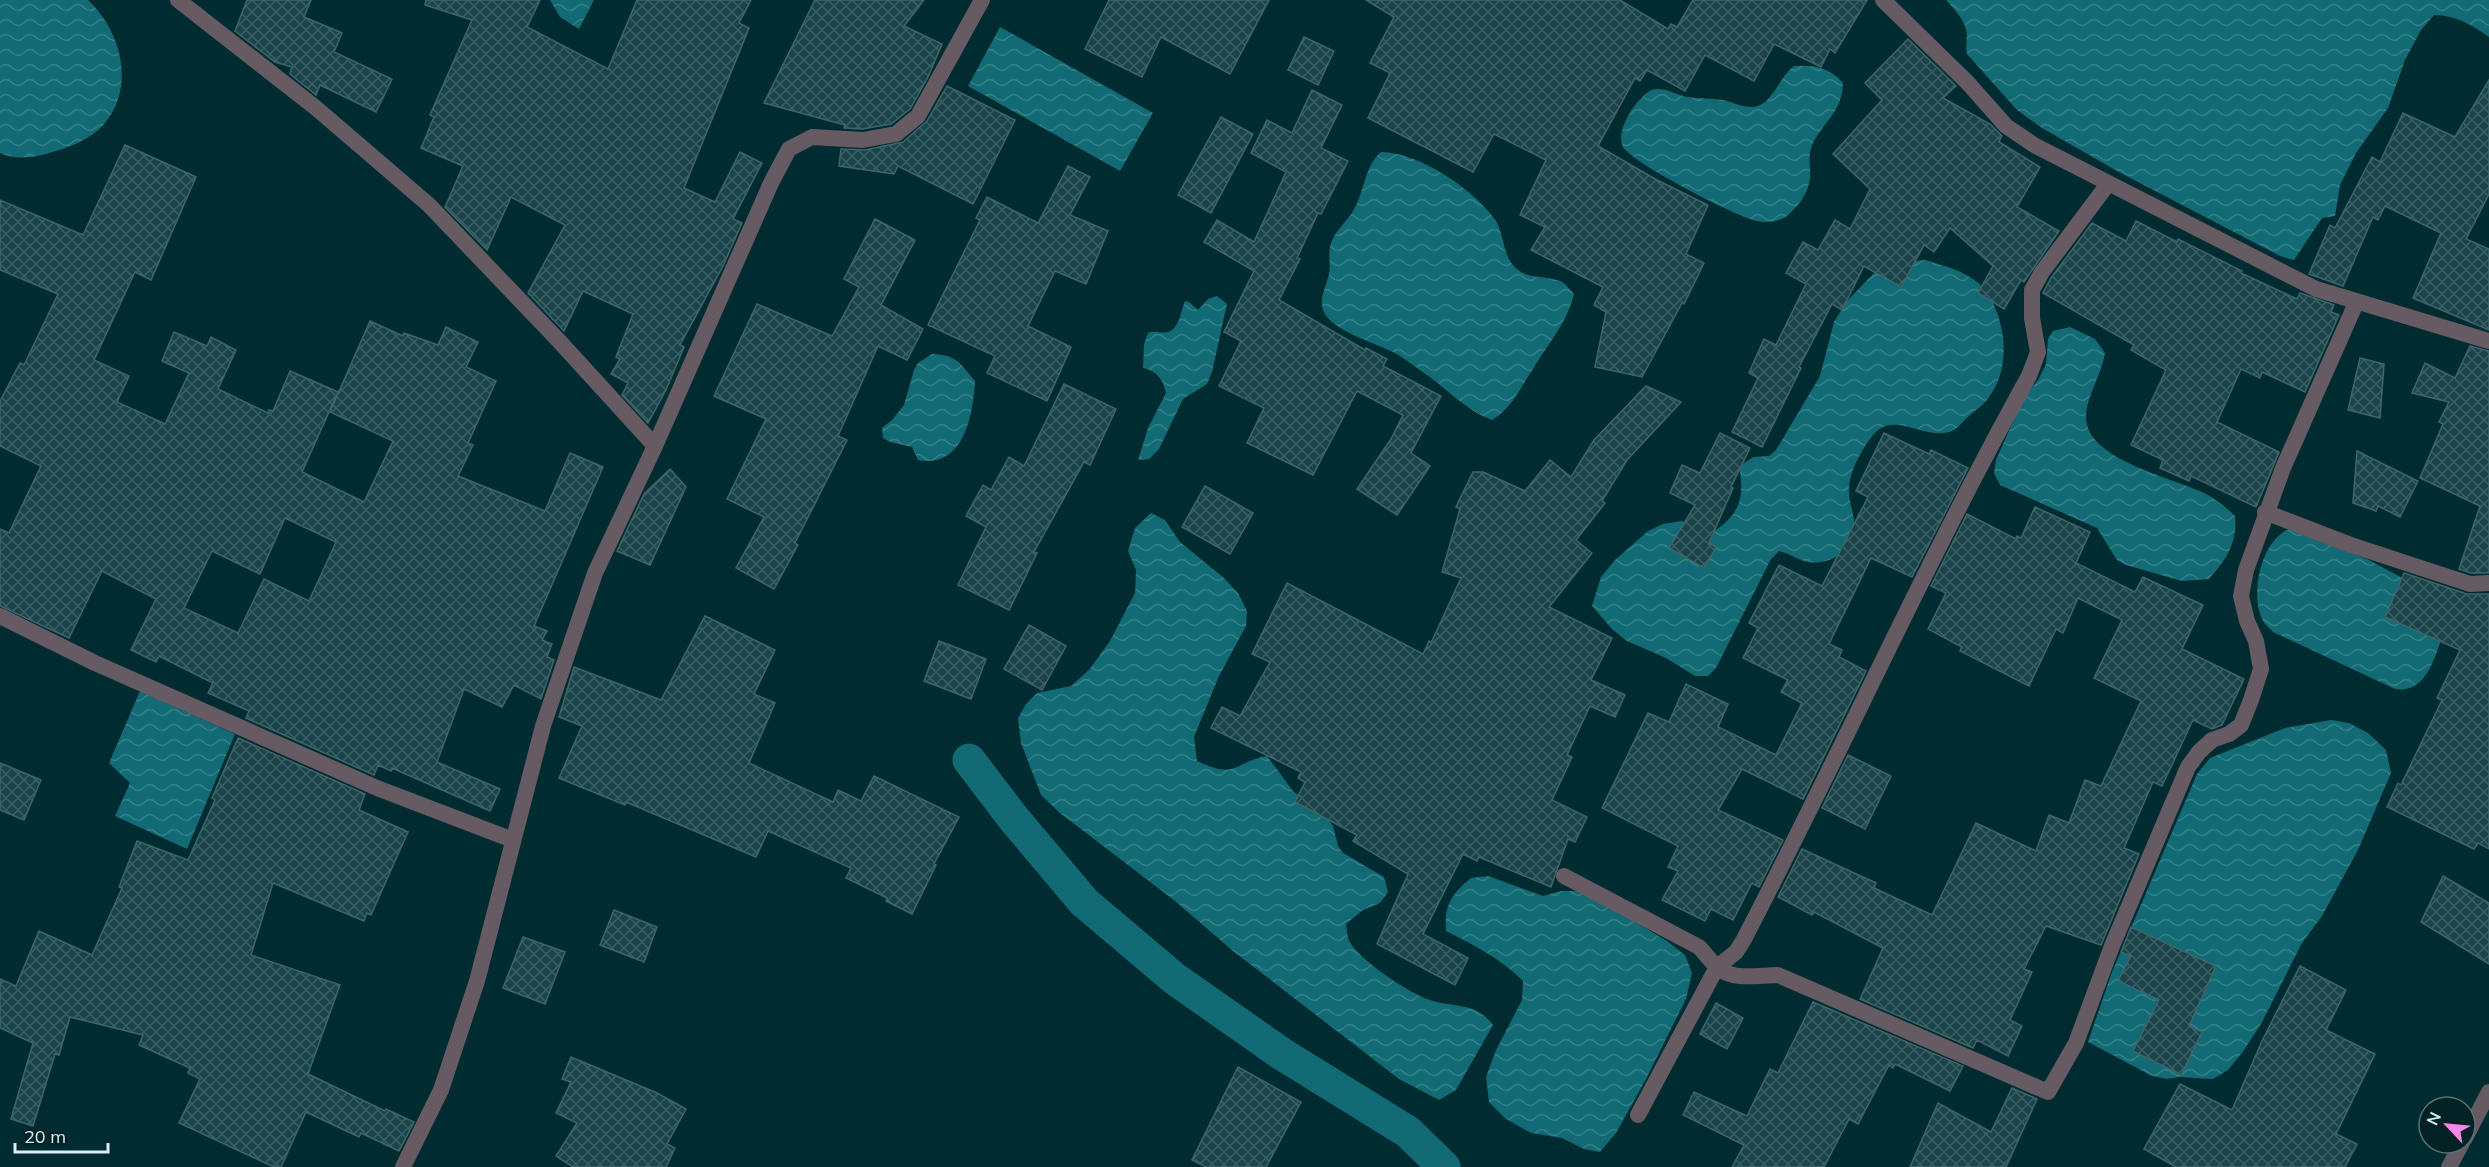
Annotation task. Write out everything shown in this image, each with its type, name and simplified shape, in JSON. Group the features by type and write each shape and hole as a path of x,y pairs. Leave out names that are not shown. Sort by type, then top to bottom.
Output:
{"street":[{"path":"178,0 316,108 429,205 560,342 655,446"},
{"path":"403,1167 441,1090 477,981 543,726 595,573 655,446 771,183 789,149 812,136 863,140 896,134 918,116 982,0"},
{"path":"1883,0 1968,83 2006,126 2034,144 2316,289 2356,303 2489,341"},
{"path":"1638,1115 1717,967 1736,952 1764,902 1952,522 2029,376 2038,352 2032,318 2032,290 2042,272 2108,184"},
{"path":"1564,876 1699,947 1717,967 1734,976 1778,975 2048,1092 2076,1043 2112,946 2188,767 2212,740 2229,734 2241,725 2251,700 2260,669 2256,641 2247,621 2241,596 2246,570 2265,512 2319,381 2356,303"},
{"path":"2265,512 2351,545 2470,584 2489,583"},
{"path":"0,616 95,663 377,788 513,840"},
{"path":"2477,1115 2489,1092"}],"water":[{"path":"0,0 88,0 99,13 116,43 121,59 122,76 115,108 100,129 72,146 37,156 24,158 0,153"},
{"path":"550,0 594,0 579,29 560,17"},
{"path":"1946,0 2489,0 2489,37 2463,22 2434,15 2421,30 2405,60 2388,108 2356,153 2340,185 2335,216 2322,218 2294,260 2280,256 2117,171 2042,128 2017,110 1967,54 1965,25"},
{"path":"1000,27 1153,113 1120,171 968,86"},
{"path":"1794,66 1827,70 1843,83 1840,101 1811,148 1808,189 1799,204 1780,220 1761,222 1746,218 1664,176 1623,147 1621,140 1624,125 1637,102 1648,92 1657,89 1687,97 1723,100 1754,107 1768,99"},
{"path":"1381,152 1412,158 1429,166 1475,197 1496,221 1507,255 1517,269 1527,275 1560,281 1574,294 1562,324 1520,390 1505,410 1492,420 1464,405 1403,358 1344,330 1325,314 1322,301 1329,274 1331,242 1356,206 1371,165"},
{"path":"1925,260 1954,269 1972,278 1980,284 1992,301 2001,325 2004,351 2000,377 1987,400 1956,429 1943,433 1932,433 1899,425 1888,425 1879,429 1863,450 1851,476 1849,494 1855,528 1847,548 1835,558 1819,562 1804,561 1779,551 1771,559 1716,668 1708,676 1695,676 1666,658 1627,641 1612,629 1592,606 1601,577 1615,560 1648,531 1663,524 1682,521 1713,532 1729,519 1735,512 1741,496 1739,466 1754,457 1769,456 1776,450 1820,376 1834,322 1846,302 1877,270 1903,262"},
{"path":"1217,296 1227,304 1212,372 1207,384 1183,399 1159,449 1149,459 1138,460 1148,428 1166,393 1159,376 1143,368 1144,344 1148,333 1172,330 1177,324 1185,301 1198,310 1208,299"},
{"path":"2070,327 2095,339 2105,353 2086,411 2091,434 2117,457 2206,494 2235,516 2235,534 2230,550 2209,579 2182,581 2126,565 2117,560 2097,528 2000,485 1994,473 1996,460 2024,397 2038,380 2046,364 2048,339 2053,331"},
{"path":"932,354 953,358 975,381 972,409 963,437 956,448 946,456 934,461 918,460 912,447 883,438 882,428 904,405 918,363"},
{"path":"1151,513 1165,520 1180,542 1224,578 1238,593 1247,611 1246,626 1219,676 1194,737 1197,761 1210,767 1228,770 1267,756 1293,791 1325,815 1333,826 1338,846 1343,853 1384,877 1388,892 1380,903 1363,910 1346,924 1349,940 1355,949 1373,966 1408,990 1437,1002 1471,1008 1486,1017 1493,1025 1456,1090 1439,1100 1399,1079 1233,951 1175,901 1060,813 1041,795 1021,743 1018,718 1026,704 1037,693 1071,686 1089,670 1110,641 1135,593 1136,570 1128,551 1135,528"},
{"path":"2289,529 2367,559 2408,581 2442,637 2432,665 2421,681 2405,689 2395,689 2273,632 2265,624 2257,598 2260,570 2271,544"},
{"path":"140,691 235,734 187,849 115,816 130,783 109,763"},
{"path":"2331,720 2349,723 2368,733 2386,750 2391,773 2358,850 2322,916 2302,943 2261,1024 2242,1053 2228,1070 2213,1079 2179,1077 2167,1079 2152,1076 2088,1042 2112,972 2197,774 2210,758 2285,728"},
{"path":"1488,876 1543,896 1561,891 1576,891 1610,907 1667,941 1685,955 1692,973 1686,999 1616,1133 1600,1152 1584,1149 1562,1138 1531,1133 1506,1119 1489,1102 1486,1077 1496,1050 1522,1000 1523,981 1496,959 1446,931 1446,914 1454,895 1471,878"}],"building":[{"path":"247,0 311,0 304,17 342,33 334,52 392,79 376,112 320,85 316,95 290,74 292,67 275,62 235,31"},
{"path":"426,0 540,0 527,27 608,69 637,0 751,0 739,23 749,28 684,188 715,202 740,152 762,163 733,219 742,223 723,266 680,345 684,347 666,390 648,423 622,395 628,383 611,374 620,359 616,357 633,314 583,291 564,331 528,293 565,225 511,197 487,250 445,207 463,166 421,148 434,117 430,115 472,20 425,5"},
{"path":"815,0 924,0 904,26 942,44 928,77 910,109 891,124 862,129 844,128 845,125 764,103"},
{"path":"1109,0 1269,0 1230,74 1161,37 1142,77 1085,49"},
{"path":"1366,0 1620,0 1668,29 1671,24 1677,27 1693,0 1867,0 1835,53 1830,49 1821,67 1774,44 1754,81 1705,55 1685,91 1647,70 1640,81 1635,78 1598,146 1657,180 1708,205 1686,254 1704,263 1684,304 1682,303 1642,377 1595,367 1606,312 1594,305 1603,287 1531,250 1545,227 1520,215 1546,160 1494,134 1473,172 1368,118 1390,73 1370,63 1394,17"},
{"path":"1304,37 1334,51 1318,85 1288,70"},
{"path":"1908,39 1956,86 1943,98 1990,124 2002,136 1999,142 2040,167 2017,207 2059,231 2024,282 2021,280 2004,309 1978,293 1993,266 1950,228 1934,252 1924,245 1901,287 1864,266 1842,310 1832,304 1799,367 1801,368 1762,447 1732,432 1758,378 1749,373 1764,339 1776,345 1806,284 1786,273 1803,242 1818,250 1835,220 1850,229 1870,189 1833,154 1882,100 1865,83"},
{"path":"2489,80 2489,194 2466,239 2489,249 2489,330 2413,298 2441,233 2385,206 2378,220 2373,217 2343,286 2309,274 2330,225 2335,228 2372,157 2380,162 2403,113 2455,137"},
{"path":"947,86 1015,120 973,204 898,166 894,174 839,166 841,149 865,150 903,142 927,121"},
{"path":"1312,90 1342,105 1321,148 1348,161 1321,214 1318,213 1297,258 1300,259 1279,300 1365,350 1366,348 1387,359 1383,366 1441,396 1411,453 1430,466 1397,515 1357,489 1391,439 1403,415 1357,391 1313,475 1247,443 1264,408 1219,386 1241,341 1224,332 1254,271 1204,242 1217,220 1254,242 1286,172 1251,153 1267,120 1292,133"},
{"path":"1221,117 1253,134 1211,213 1178,195"},
{"path":"125,145 196,177 151,280 135,272 94,360 129,376 117,402 165,424 189,373 162,361 174,332 207,346 211,337 236,350 218,389 268,413 269,410 273,411 290,371 338,392 302,472 364,502 393,441 330,412 370,321 403,336 404,333 438,345 446,327 478,342 466,367 496,381 468,443 473,445 458,476 545,511 570,453 603,467 534,626 547,631 542,640 552,644 547,657 554,660 541,699 514,685 502,707 464,689 437,762 500,789 490,811 392,768 391,771 378,765 374,775 246,718 249,711 208,693 213,683 159,656 156,662 131,650 156,599 102,571 69,638 0,606 0,529 9,533 41,466 0,446 0,401 20,363 24,365 58,294 0,270 0,200 83,235","holes":["285,518 336,542 309,601 264,579 238,633 184,608 212,551 260,574"]},
{"path":"1068,166 1090,177 1070,215 1108,231 1086,284 1055,271 1028,326 1071,347 1047,401 987,373 995,356 928,325 980,220 976,218 987,197 1038,223"},
{"path":"875,219 915,240 881,305 923,329 907,360 878,346 838,436 847,440 795,543 798,545 774,589 736,568 764,517 727,499 766,419 714,396 757,304 832,336 859,287 844,279"},
{"path":"2136,221 2177,242 2178,239 2242,271 2241,273 2297,299 2300,293 2334,305 2331,312 2339,315 2305,392 2262,372 2260,378 2241,369 2217,422 2279,452 2256,507 2191,476 2189,481 2160,468 2163,460 2131,445 2166,370 2131,350 2134,345 2043,293 2051,278 2092,223 2126,241"},
{"path":"2470,346 2489,351 2489,573 2471,573 2459,569 2480,506 2420,478 2443,424 2439,422 2449,402 2412,393 2425,363 2455,378"},
{"path":"2360,358 2384,364 2380,418 2348,410"},
{"path":"1064,384 1116,409 1090,465 1084,462 1034,552 1037,553 1009,610 958,585 986,527 966,516 983,485 991,490 1009,457 1024,466"},
{"path":"1646,386 1681,402 1627,460 1602,501 1605,503 1576,540 1592,553 1549,607 1612,638 1591,680 1625,695 1615,717 1590,706 1567,755 1572,757 1552,800 1587,817 1575,842 1568,839 1551,887 1479,857 1477,861 1463,854 1423,934 1468,958 1455,985 1377,944 1408,874 1353,841 1357,835 1295,802 1305,782 1298,778 1301,772 1211,728 1222,707 1240,716 1270,662 1252,654 1287,583 1423,654 1429,641 1431,643 1461,578 1442,572 1460,509 1456,507 1473,472 1483,472 1525,491 1550,460 1571,477 1594,440"},
{"path":"1720,433 1750,448 1731,487 1733,488 1709,543 1716,547 1704,568 1669,548 1695,505 1670,493 1682,465 1700,473"},
{"path":"1884,433 1929,454 1931,450 1968,468 1912,577 1871,558 1829,644 1842,650 1839,657 1866,671 1803,799 1742,769 1718,810 1783,840 1759,887 1752,883 1733,920 1711,909 1705,921 1662,900 1678,871 1668,867 1678,846 1602,808 1648,713 1669,722 1686,684 1728,704 1718,727 1776,755 1802,703 1781,692 1788,680 1743,658 1758,628 1749,623 1779,565 1822,586 1868,497 1856,491"},
{"path":"2357,451 2418,481 2400,517 2378,506 2376,511 2353,503"},
{"path":"670,469 686,487 650,565 617,551 644,494"},
{"path":"1205,486 1253,513 1230,554 1182,527"},
{"path":"2035,507 2090,532 2076,563 2135,592 2143,577 2203,605 2182,649 2244,679 2222,725 2212,729 2193,720 2162,786 2153,782 2124,848 2139,854 2101,945 2046,926 2024,969 2032,972 2010,1020 2022,1026 2008,1056 1977,1040 1973,1048 1860,999 1883,948 1814,912 1812,915 1778,897 1802,849 1876,883 1874,888 1932,915 1976,823 2036,851 2049,815 2069,823 2085,780 2101,786 2141,701 2094,678 2122,620 2078,598 2063,633 2056,629 2029,686 1960,651 1962,647 1928,629 1946,593 1931,586 1967,514 2016,539 2017,536 2021,538"},
{"path":"2404,573 2467,594 2489,594 2489,849 2478,843 2474,849 2387,807 2398,783 2401,785 2442,700 2437,698 2460,650 2385,617"},
{"path":"705,616 775,650 754,694 775,703 749,763 833,802 838,790 861,801 874,776 959,817 934,864 936,865 912,914 886,901 887,898 846,878 851,868 768,831 756,857 626,802 625,805 559,778 582,726 559,717 574,667 661,700"},
{"path":"1029,625 1066,646 1042,690 1004,669"},
{"path":"939,641 986,659 971,699 924,681"},
{"path":"238,738 365,794 359,810 408,832 371,915 367,913 364,921 273,883 251,955 340,985 308,1074 385,1111 386,1109 414,1122 399,1151 361,1133 359,1137 306,1112 281,1167 274,1167 179,1123 200,1079 188,1073 190,1068 139,1045 143,1035 70,1017 59,1055 55,1054 33,1126 11,1119 33,1043 0,1028 0,979 16,986 39,931 92,955 122,888 119,887 137,841 188,860 215,800 212,798"},
{"path":"1848,755 1891,776 1865,829 1822,808"},
{"path":"0,763 41,780 24,820 0,810"},
{"path":"2443,876 2489,903 2489,964 2421,922"},
{"path":"614,910 657,927 644,962 600,945"},
{"path":"2131,927 2216,966 2189,1026 2202,1032 2181,1075 2133,1051 2159,1000 2118,981 2131,956 2121,952"},
{"path":"523,937 565,952 545,1004 503,988"},
{"path":"2300,966 2346,990 2326,1030 2375,1054 2336,1134 2357,1144 2345,1167 2176,1167 2144,1149 2180,1084 2232,1110 2262,1041"},
{"path":"1813,1002 1963,1066 1950,1091 1895,1064 1893,1068 1889,1065 1858,1124 1849,1119 1824,1167 1732,1167 1744,1145 1683,1115 1694,1092 1747,1116 1770,1069 1778,1073"},
{"path":"1716,1003 1743,1018 1727,1049 1700,1034"},
{"path":"571,1057 657,1093 686,1109 667,1144 675,1148 666,1167 573,1167 556,1156 577,1123 556,1113 571,1082 562,1079"},
{"path":"1238,1067 1301,1102 1266,1167 1206,1167 1192,1160"},
{"path":"2012,1088 2037,1099 2006,1167 1910,1167 1938,1103 1991,1132"}],"waterway":[{"path":"969,760 1014,819 1084,902 1175,979 1282,1054 1408,1132 1444,1167"}]}
